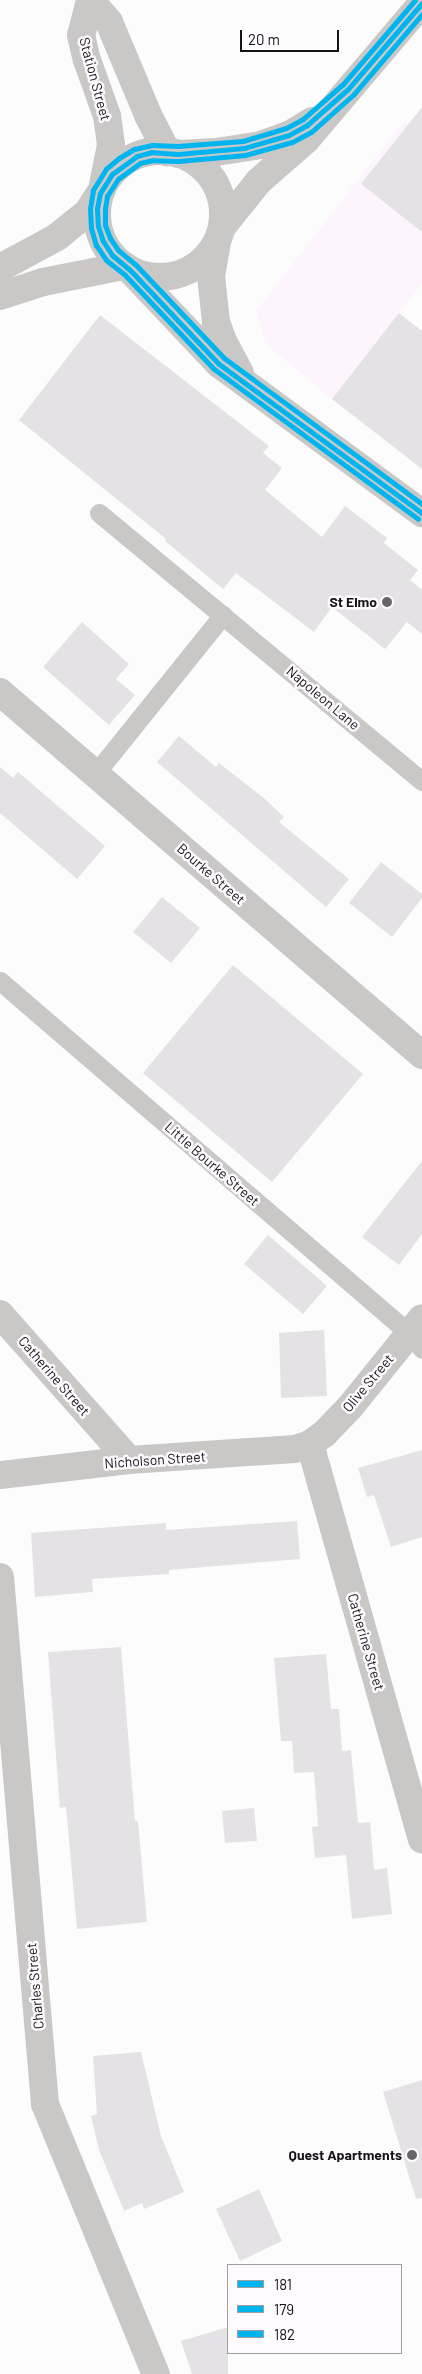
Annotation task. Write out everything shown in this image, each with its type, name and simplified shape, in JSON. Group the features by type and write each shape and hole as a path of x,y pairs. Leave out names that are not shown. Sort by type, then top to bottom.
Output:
{"street":[{"name":"Station Street","path":"90,0 109,22 148,115 172,153"},
{"name":"Station Street","path":"90,0 81,35 108,126 111,145 102,190"},
{"path":"0,296 43,282 127,268 144,275 160,277 175,275 201,261 212,250 220,231 247,193 306,140 422,4"},
{"path":"0,268 57,237 87,213 102,190 123,164 137,156 152,152 172,153 244,148 289,135 307,125 348,89"},
{"path":"172,153 194,162 208,174 218,190 222,208 220,231 211,276 216,322 232,360 242,375 258,392"},
{"path":"102,190 97,209 98,226 103,242 112,255 127,268 201,348 219,364 422,513"},
{"name":"Bourke Street","path":"0,692 422,1055"},
{"name":"Catherine Street","path":"0,1314 129,1460"},
{"name":"Olive Street","path":"310,1444 324,1434 418,1334"},
{"name":"Catherine Street","path":"310,1444 422,1839"},
{"name":"Nicholson Street","path":"0,1474 129,1460 280,1452 310,1444"},
{"name":"Charles Street","path":"0,1577 45,2104 156,2374"}],"lane":[{"name":"Napoleon Lane","path":"100,513 422,781"},
{"path":"95,774 223,615"},
{"name":"Little Bourke Street","path":"0,981 418,1334"}],"shaded area":[{"path":"405,120 422,132 422,284 332,399 266,344 256,311"}],"building":[{"path":"422,107 422,232 361,184"},
{"path":"399,313 422,331 422,469 332,399"},
{"path":"100,315 269,446 263,453 282,468 265,490 322,537 345,506 387,538 384,543 418,570 410,580 422,590 422,634 407,622 385,649 332,607 314,632 236,573 223,589 165,541 166,539 19,420"},
{"path":"82,622 129,664 116,679 135,695 109,725 43,667"},
{"path":"179,736 216,767 219,763 265,799 284,817 279,822 349,879 326,907 157,762"},
{"path":"0,767 13,778 18,772 105,846 77,879 0,813"},
{"path":"381,862 422,894 422,898 392,937 349,903"},
{"path":"162,897 200,928 171,963 133,932"},
{"path":"233,965 363,1074 272,1182 143,1073"},
{"path":"422,1161 422,1234 399,1265 362,1237"},
{"path":"268,1235 327,1286 303,1314 244,1264"},
{"path":"324,1330 327,1396 281,1398 279,1333"},
{"path":"422,1450 422,1537 391,1547 374,1495 367,1497 358,1468"},
{"path":"297,1521 300,1559 169,1570 169,1574 92,1579 93,1592 35,1597 31,1533 166,1523 166,1530"},
{"path":"121,1647 135,1821 138,1821 147,1922 77,1929 66,1807 60,1808 48,1652"},
{"path":"326,1654 331,1709 339,1709 342,1751 351,1750 358,1823 370,1822 374,1870 387,1868 392,1914 352,1919 346,1855 315,1858 312,1827 318,1826 314,1772 294,1773 292,1741 281,1741 274,1658"},
{"path":"254,1808 257,1841 225,1843 222,1811"},
{"path":"141,2052 161,2136 184,2192 144,2209 142,2203 124,2211 99,2150 91,2116 97,2114 93,2056"},
{"name":"Quest Apartments","path":"422,2080 422,2198 416,2199 383,2092"},
{"path":"259,2189 282,2241 240,2261 216,2209"},
{"path":"227,2327 228,2374 192,2374 181,2341"}],"transit line":[{"name":"179","path":"415,0 343,84 303,119 286,128 243,141 178,146 152,145 134,149 106,169 93,190 90,209 91,228 96,245 106,260 125,275 214,369 418,519"},
{"name":"181","path":"422,3 348,89 307,125 289,135 244,148 178,154 152,152 137,156 112,174 100,193 97,209 98,226 103,241 112,255 130,270 219,364 422,513"},
{"name":"182","path":"422,14 354,94 311,132 292,142 245,155 178,161 153,160 140,163 118,179 107,196 105,209 105,225 110,238 118,250 136,265 224,358 422,504"}],"place":[{"name":"St Elmo","path":"387,602"},
{"name":"Quest Apartments","path":"412,2155"}]}
